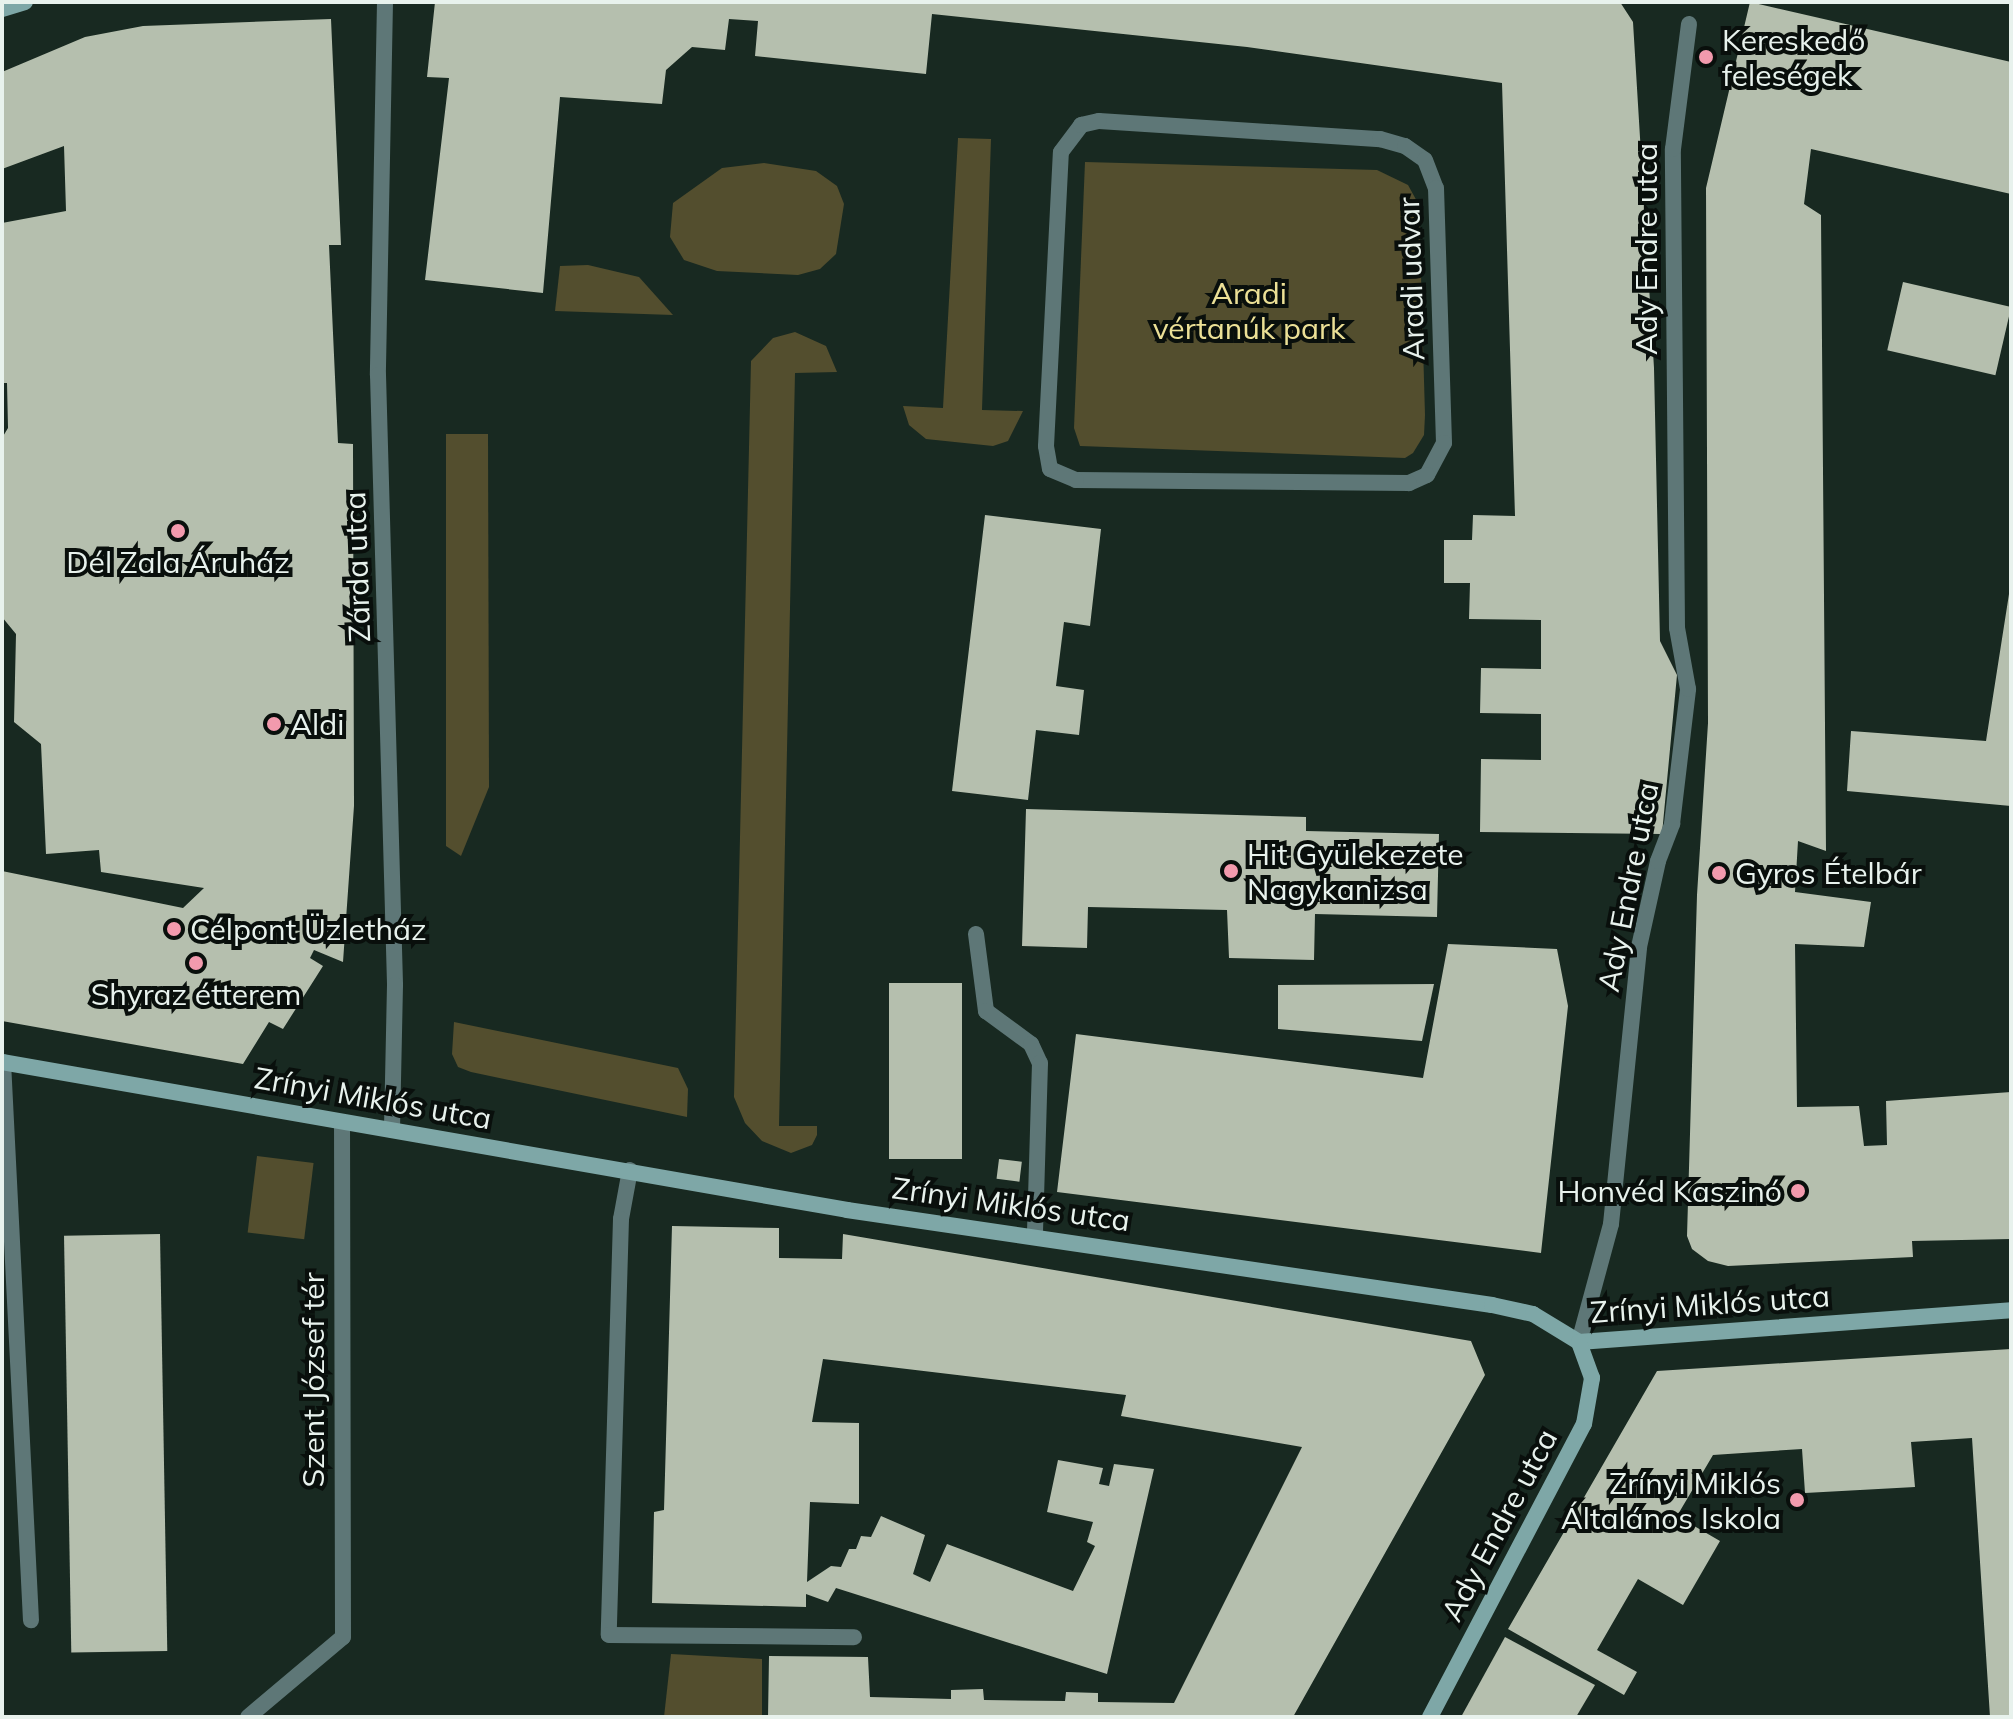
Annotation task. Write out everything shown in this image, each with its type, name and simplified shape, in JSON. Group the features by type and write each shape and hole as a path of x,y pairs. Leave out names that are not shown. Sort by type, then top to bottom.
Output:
{"main road":[{"path":"2,9 25,2"},
{"name":"Zrínyi Miklós utca","path":"3,1062 847,1210 1035,1234 1492,1305 1533,1314 1579,1342 2011,1310"},
{"name":"Ady Endre utca","path":"1430,1717 1584,1424 1592,1378 1579,1342"}],"street":[{"name":"Zárda utca","path":"385,2 378,375 395,969 392,1130"},
{"name":"Ady Endre utca","path":"1579,1342 1611,1224 1639,947 1658,861 1672,824 1688,689 1677,628 1673,149 1689,24"},
{"name":"Aradi udvar","path":"1099,121 1380,139 1405,146 1425,160 1436,188 1444,443 1422,480 1076,480 1050,469 1046,446 1061,152 1081,125 1099,121"},
{"path":"976,934 986,1011 1031,1044 1040,1063 1035,1234"},
{"path":"3,1062 31,1620"},
{"name":"Szent József tér","path":"248,1717 343,1637 342,1123"},
{"path":"630,1170 621,1219 609,1635 854,1637"}],"green space":[{"path":"958,138 991,139 982,410 1023,411 1008,441 993,446 926,439 909,425 903,406 943,408"},
{"name":"Aradi vértanúk park","path":"1085,162 1377,170 1408,185 1419,205 1425,415 1424,435 1413,453 1405,458 1080,446 1074,428"},
{"path":"764,163 816,171 837,186 844,204 836,254 820,269 798,275 717,271 684,260 670,237 673,203 722,168"},
{"path":"588,265 639,277 673,315 555,311 560,266"},
{"path":"795,332 826,346 837,372 795,373 779,1126 817,1126 817,1135 812,1145 791,1153 762,1141 745,1123 734,1097 751,361 773,338"},
{"path":"446,434 488,434 489,787 461,856 446,846"},
{"path":"454,1022 678,1068 688,1089 687,1117 458,1067 452,1054"},
{"path":"257,1156 314,1163 304,1239 248,1232"},
{"path":"671,1654 762,1659 762,1717 664,1717"}],"building":[{"path":"435,2 1620,2 1633,22 1654,368 1660,641 1677,675 1662,834 1480,832 1481,759 1541,760 1541,714 1480,713 1481,668 1541,669 1541,620 1469,619 1470,583 1444,583 1444,540 1472,540 1473,515 1515,516 1502,83 1247,47 932,14 926,74 755,56 758,21 729,19 725,50 692,47 666,70 662,104 560,97 543,293 425,280 449,78 427,77"},
{"path":"1750,2 2011,62 2011,194 1811,149 1804,204 1821,215 1826,851 1798,841 1795,892 1871,902 1864,947 1795,944 1797,1107 1859,1106 1864,1146 1887,1145 1886,1101 2011,1092 2011,1239 1912,1241 1913,1257 1728,1266 1708,1261 1692,1249 1687,1236 1697,895 1708,723 1706,188"},
{"name":"Dél Zala Áruház","path":"331,19 341,245 329,245 338,443 353,444 354,806 343,962 314,950 310,958 323,966 283,1029 269,1022 243,1064 2,1021 2,871 183,908 204,888 101,872 99,850 46,854 41,744 14,722 16,634 2,617 2,438 8,428 7,383 2,383 2,223 66,211 64,146 2,169 2,72 85,37 143,26"},
{"path":"1903,282 2011,307 1995,375 1887,350"},
{"path":"985,515 1101,529 1090,626 1064,622 1056,686 1084,690 1079,735 1036,730 1028,800 952,791"},
{"path":"2009,594 2011,806 1847,791 1851,731 1986,741"},
{"name":"Hit Gyülekezete Nagykanizsa","path":"1026,809 1306,817 1306,831 1439,834 1437,917 1315,914 1314,960 1229,958 1227,910 1088,907 1087,948 1022,946"},
{"path":"1448,944 1557,949 1568,1006 1541,1253 1057,1192 1076,1034 1423,1078"},
{"path":"889,983 962,983 962,1159 889,1159"},
{"path":"1434,984 1422,1041 1278,1029 1278,985"},
{"path":"999,1159 1022,1162 1019,1182 997,1179"},
{"path":"672,1226 779,1228 779,1258 842,1259 843,1234 1471,1341 1485,1375 1293,1717 768,1717 769,1656 868,1657 870,1697 951,1699 951,1690 983,1689 984,1700 1065,1701 1066,1692 1098,1693 1098,1702 1174,1703 1302,1447 1121,1416 1126,1395 823,1359 812,1422 859,1423 859,1504 810,1502 807,1582 831,1566 841,1567 849,1549 856,1549 861,1536 871,1537 881,1516 925,1535 913,1574 930,1582 947,1544 1073,1591 1095,1546 1087,1542 1093,1522 1047,1512 1058,1460 1103,1468 1099,1484 1109,1486 1114,1464 1154,1469 1107,1674 836,1588 828,1602 806,1594 806,1607 652,1603 654,1512 664,1510"},
{"path":"160,1234 167,1651 71,1653 64,1236"},
{"path":"2011,1349 2011,1717 1990,1717 1972,1438 1911,1442 1915,1487 1805,1493 1802,1449 1713,1455 1677,1516 1720,1541 1683,1605 1638,1579 1597,1650 1637,1672 1624,1695 1508,1629 1657,1371"},
{"path":"1505,1637 1595,1685 1576,1717 1461,1717"}],"place":[{"name":"Kereskedő feleségek","path":"1706,57"},
{"name":"Dél Zala Áruház","path":"178,531"},
{"name":"Aldi","path":"274,724"},
{"name":"Hit Gyülekezete Nagykanizsa","path":"1231,871"},
{"name":"Gyros Ételbár","path":"1719,873"},
{"name":"Célpont Üzletház","path":"174,929"},
{"name":"Shyraz étterem","path":"196,963"},
{"name":"Honvéd Kaszinó","path":"1798,1191"},
{"name":"Zrínyi Miklós Általános Iskola","path":"1797,1500"}]}
